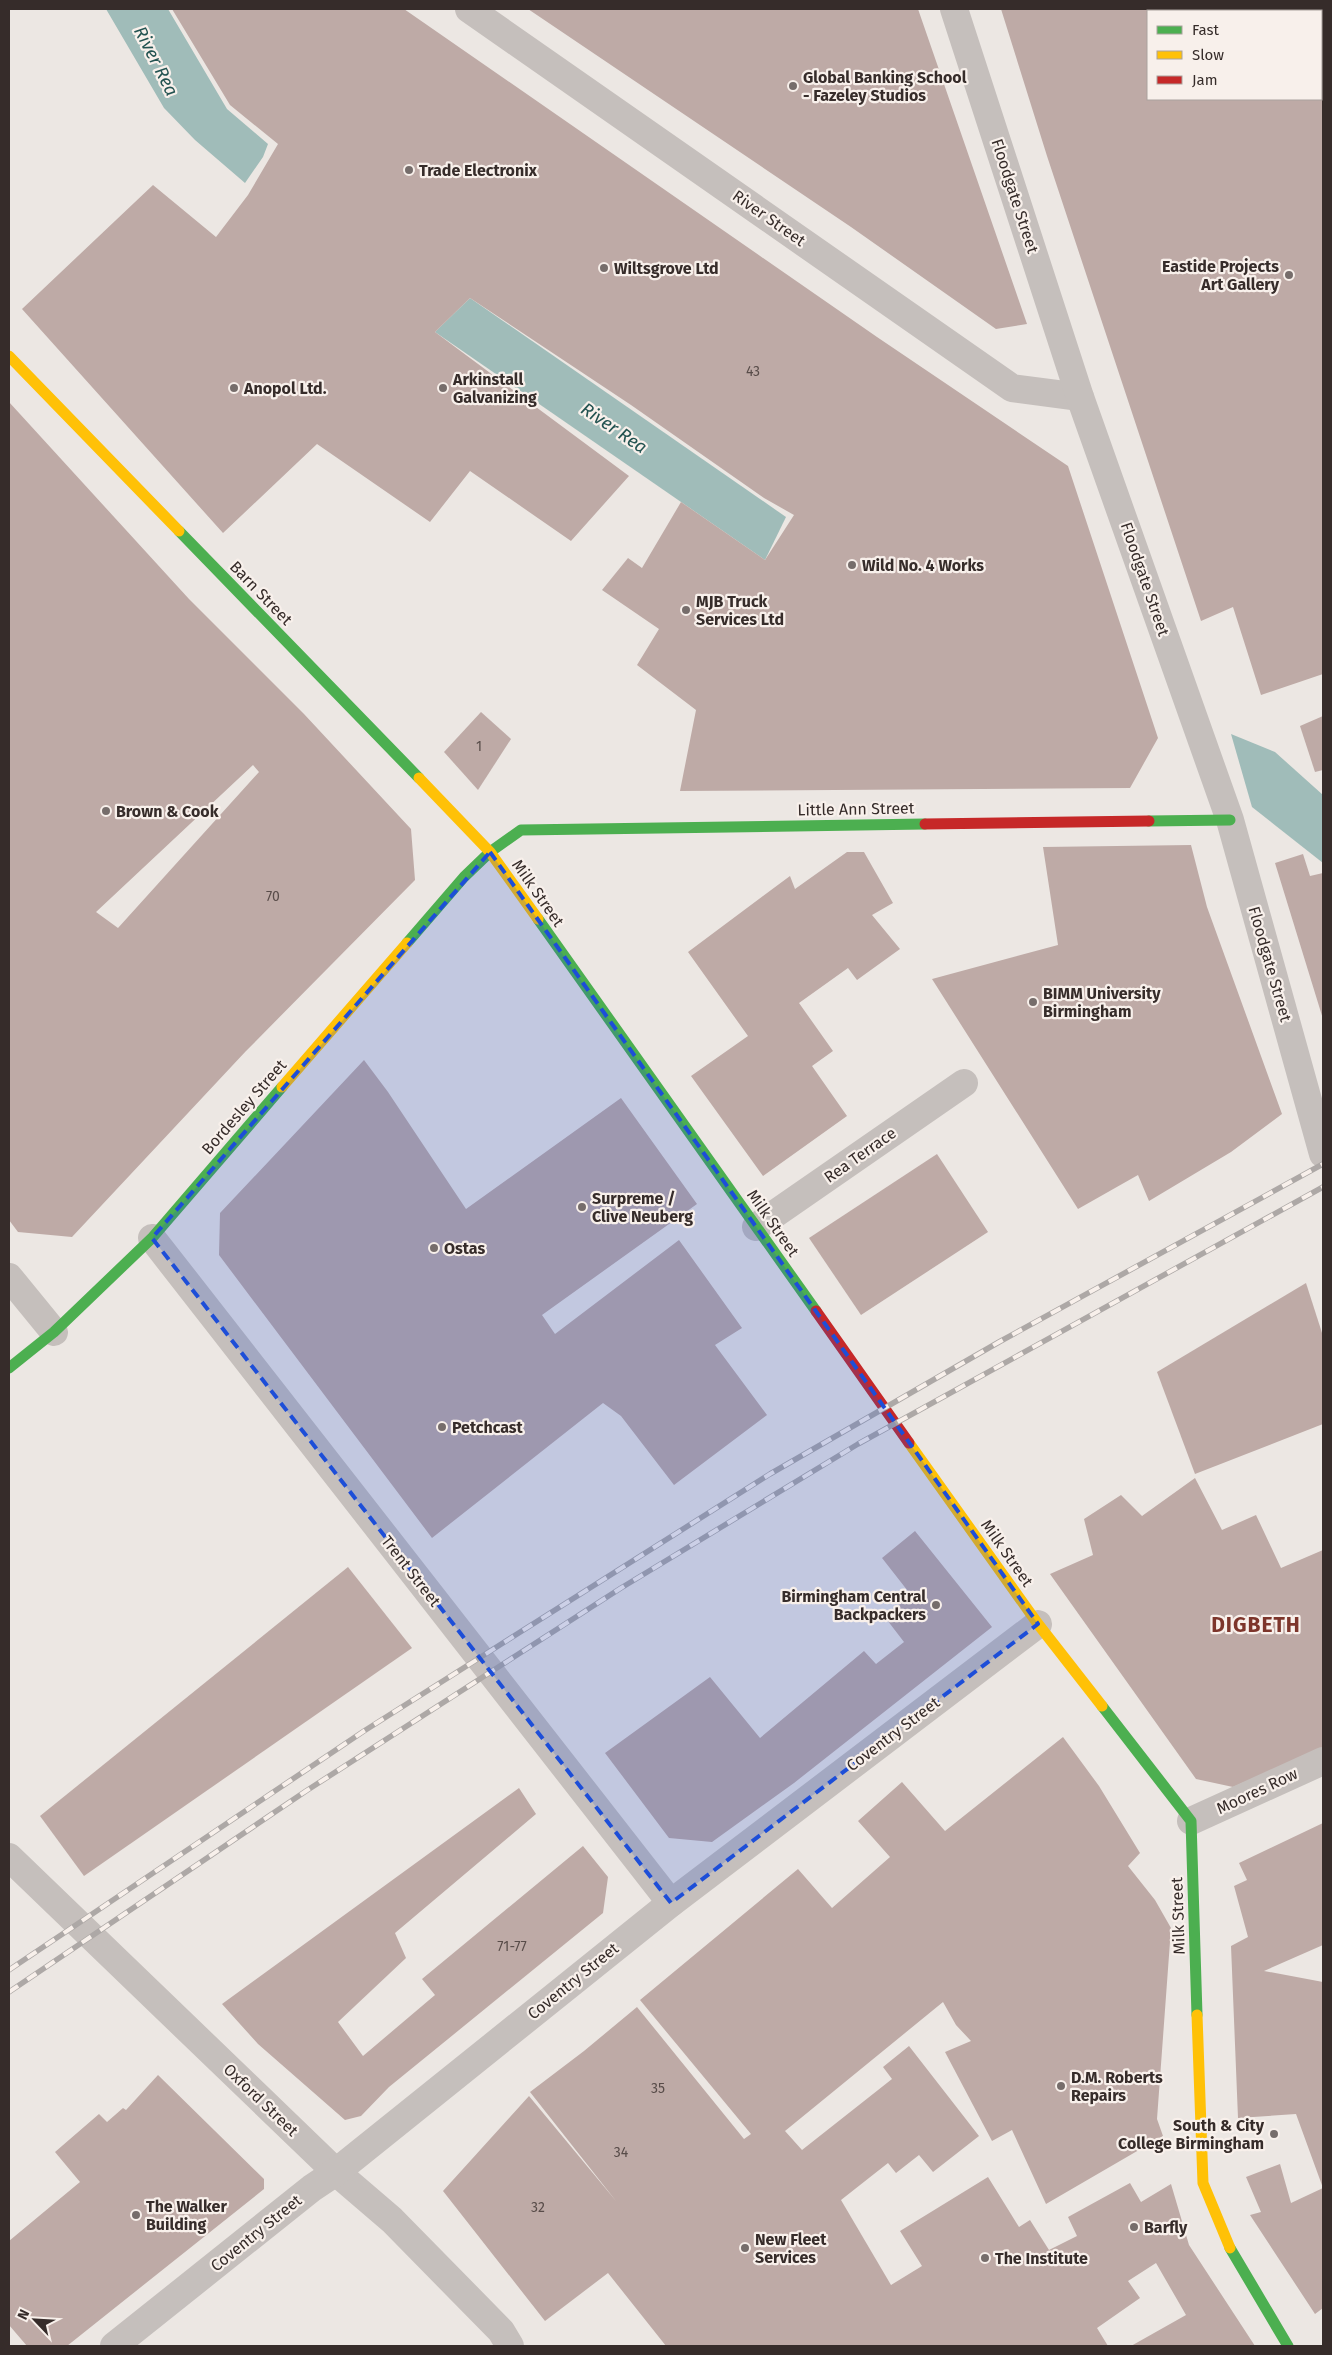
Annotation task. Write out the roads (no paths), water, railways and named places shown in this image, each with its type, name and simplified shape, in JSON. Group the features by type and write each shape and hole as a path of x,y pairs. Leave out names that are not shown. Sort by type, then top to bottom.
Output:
{"street":[{"name":"River Street","path":"469,9 1012,388 1080,397"},
{"name":"Floodgate Street","path":"954,9 1080,397 1230,820 1323,1154"},
{"name":"Barn Street","path":"9,356 490,852"},
{"name":"Little Ann Street","path":"490,852 520,830 1230,820"},
{"name":"Milk Street","path":"490,852 1038,1624 1191,1821 1203,2182 1231,2251 1288,2346"},
{"name":"Bordesley Street","path":"9,1368 54,1332 152,1238 464,877 490,852"},
{"name":"Rea Terrace","path":"756,1227 964,1083"},
{"name":"Trent Street","path":"152,1238 671,1903"},
{"path":"9,1276 54,1332"},
{"name":"Coventry Street","path":"114,2346 312,2188 336,2172 671,1903 1038,1624"},
{"name":"Moores Row","path":"1191,1821 1323,1761"},
{"name":"Oxford Street","path":"9,1857 336,2172 392,2220 501,2331 510,2346"}],"water":[{"name":"River Rea","path":"106,9 168,9 227,109 268,144 263,157 245,183 195,140 164,108"},
{"name":"River Rea","path":"470,298 786,517 765,560 435,332"},
{"path":"1231,734 1275,752 1323,795 1323,863 1252,807"}],"railway":[{"path":"9,1970 364,1731 770,1474 999,1342 1323,1164"},
{"path":"9,1992 306,1791 621,1588 858,1444 1323,1187"}],"place":[{"name":"Global Banking School - Fazeley Studios","path":"793,86"},
{"name":"Trade Electronix","path":"409,170"},
{"name":"Wiltsgrove Ltd","path":"604,268"},
{"name":"Eastide Projects Art Gallery","path":"1289,275"},
{"name":"Anopol Ltd.","path":"234,388"},
{"name":"Arkinstall Galvanizing","path":"443,388"},
{"name":"Wild No. 4 Works","path":"852,565"},
{"name":"MJB Truck Services Ltd","path":"686,610"},
{"name":"Brown & Cook","path":"106,811"},
{"name":"BIMM University Birmingham","path":"1033,1002"},
{"name":"Surpreme / Clive Neuberg","path":"582,1207"},
{"name":"Ostas","path":"434,1248"},
{"name":"Petchcast","path":"442,1427"},
{"name":"Birmingham Central Backpackers","path":"936,1605"},
{"name":"D.M. Roberts Repairs","path":"1061,2086"},
{"name":"South & City College Birmingham","path":"1274,2134"},
{"name":"The Walker Building","path":"136,2215"},
{"name":"Barfly","path":"1134,2227"},
{"name":"New Fleet Services","path":"745,2248"},
{"name":"The Institute","path":"985,2258"}],"district":[{"name":"DIGBETH","path":"1256,1625"}]}
